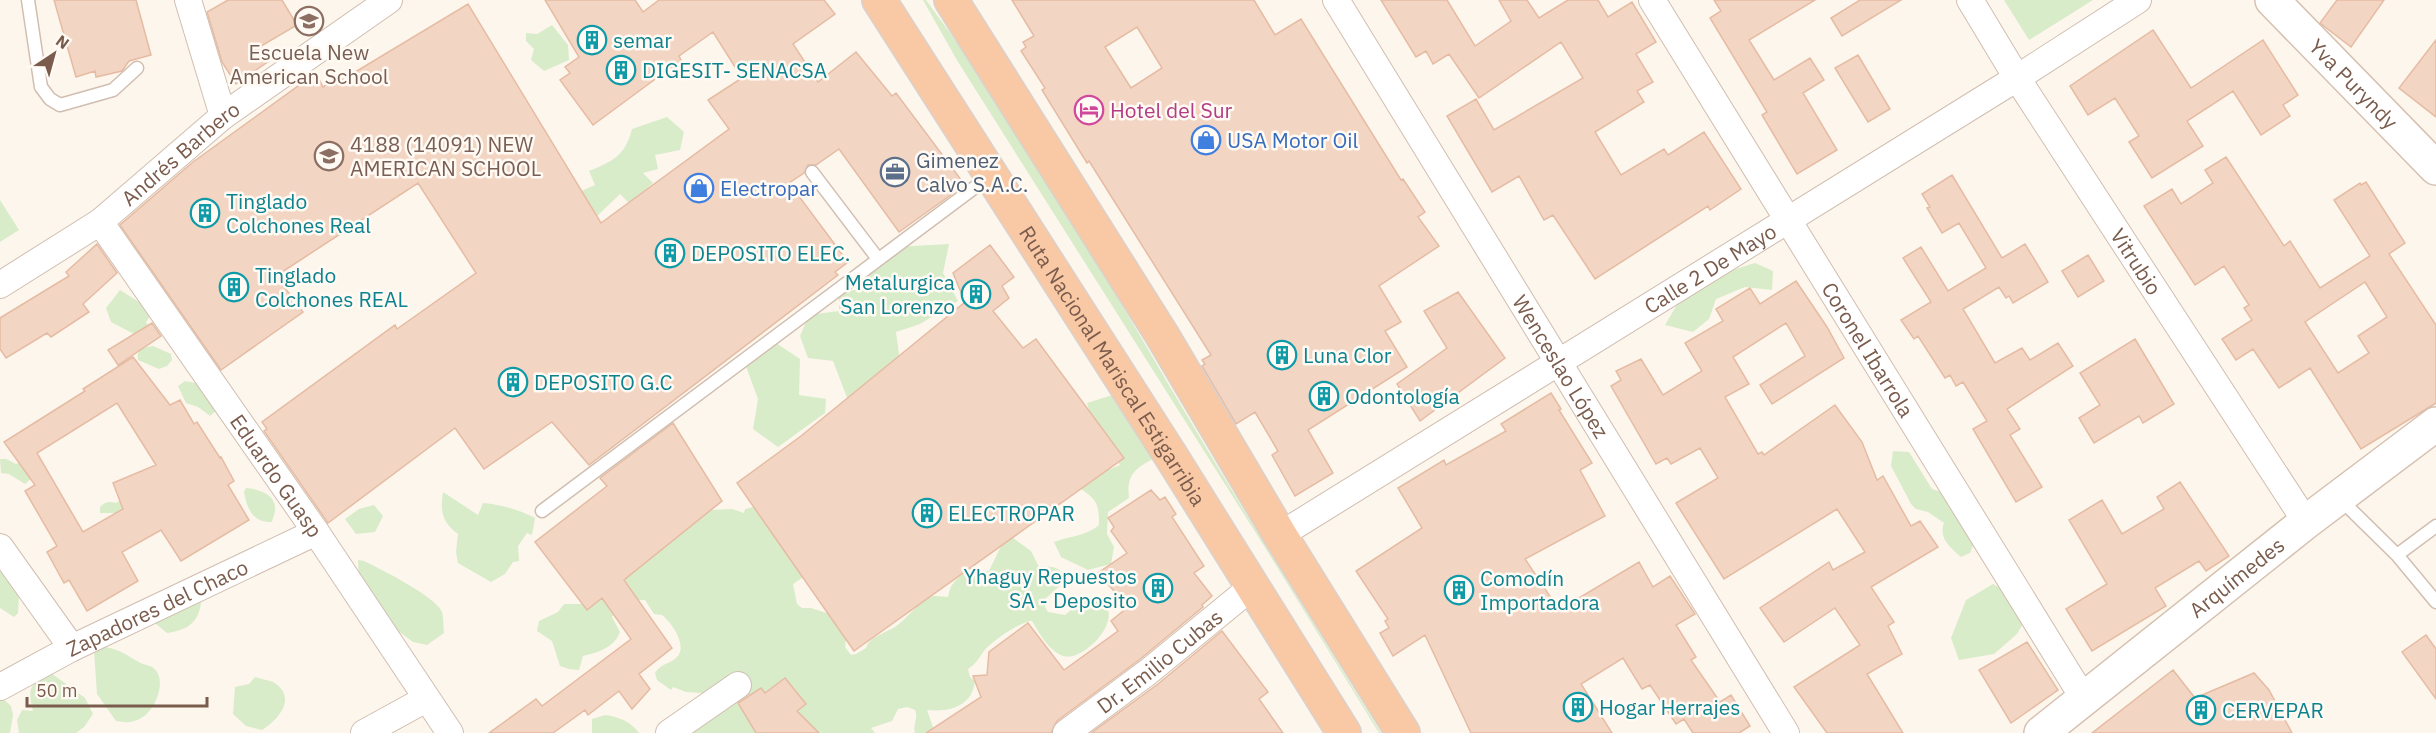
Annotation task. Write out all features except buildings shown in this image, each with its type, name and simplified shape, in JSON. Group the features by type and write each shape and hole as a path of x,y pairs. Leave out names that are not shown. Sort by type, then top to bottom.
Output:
{"highway":[{"name":"Ruta Nacional Mariscal Estigarribia","path":"879,0 1253,586 1344,733"},
{"path":"951,0 1162,335 1280,536 1403,733"}],"main road":[{"name":"Yva Puryndy","path":"2286,5 2436,168"},
{"name":"Arquímedes","path":"2041,733 2306,522 2436,424"}],"street":[{"path":"188,0 223,116"},
{"name":"Andrés Barbero","path":"0,285 100,222 223,116 389,0"},
{"name":"Wenceslao López","path":"1336,0 1557,364 1786,733"},
{"name":"Coronel Ibarrola","path":"1652,0 2084,699"},
{"name":"Vitrubio","path":"1971,0 2017,78 2306,522"},
{"name":"Calle 2 De Mayo","path":"1280,536 2139,0"},
{"name":"Eduardo Guasp","path":"100,222 316,532 450,733"},
{"name":"Zapadores del Chaco","path":"0,687 72,648 316,532"},
{"path":"0,547 72,648"},
{"name":"Dr. Emilio Cubas","path":"1066,733 1148,672 1253,586"},
{"path":"669,733 738,685"},
{"path":"364,733 426,699"}],"lane":[{"path":"28,0 41,87 50,99 60,105 113,90 137,68"},
{"path":"812,172 878,259"},
{"path":"542,511 991,175"},
{"path":"2339,498 2397,555 2436,602"},
{"path":"2397,555 2436,526"}],"green space":[{"path":"923,0 926,0 960,47 1024,143 1224,478 1381,733 958,62"},
{"path":"2004,0 2093,0 2029,40"},
{"path":"552,25 568,45 569,60 544,71 531,60 534,49 526,41 526,33 537,34"},
{"path":"667,117 684,132 680,150 655,155 658,169 643,173 653,183 630,204 620,194 590,223 577,193 595,185 589,171 605,164 622,152 632,129"},
{"path":"0,200 19,230 0,242"},
{"path":"949,244 943,273 958,301 920,324 896,332 903,384 854,416 833,361 808,358 800,336 809,315 839,311 839,291 870,289 868,267 895,247"},
{"path":"1755,263 1773,271 1772,290 1745,287 1716,299 1709,319 1693,332 1665,325 1681,298 1726,272"},
{"path":"120,290 150,309 150,316 146,322 151,329 136,335 111,322 106,308"},
{"path":"770,339 800,359 799,395 826,399 825,413 778,447 753,429 758,399 744,361"},
{"path":"153,346 171,354 172,360 167,366 159,369 138,360 139,351"},
{"path":"185,381 200,384 219,408 210,416 198,407 186,403 178,386"},
{"path":"1122,392 1164,453 1137,470 1130,481 1129,498 1108,512 1107,534 1114,547 1111,564 1088,570 1061,557 1054,542 1083,534 1099,525 1096,504 1081,489 1106,471 1120,465 1086,417 1089,410 1087,403"},
{"path":"1893,451 1909,452 1932,489 1944,493 1976,538 1970,553 1961,557 1944,538 1944,523 1928,512 1916,509 1911,504 1891,466"},
{"path":"0,459 16,464 25,460 42,464 47,470 43,474 35,475 25,484 9,474 1,473"},
{"path":"246,488 260,491 272,498 275,512 272,522 260,520 252,514 245,498"},
{"path":"443,492 478,515 483,503 510,508 535,518 532,535 527,533 518,546 519,561 513,562 505,574 491,582 458,563 456,552 458,534 448,525 443,516"},
{"path":"122,499 131,508 116,513 100,513 100,507 103,504 116,503"},
{"path":"374,505 383,516 375,532 356,534 345,519 359,509"},
{"path":"753,507 763,510 805,576 793,584 797,604 802,608 811,608 842,618 847,634 845,647 851,655 866,648 874,638 895,627 926,599 934,596 948,597 955,581 969,570 975,573 989,571 1001,546 1013,538 1031,551 1039,567 1055,568 1063,574 1063,583 1045,599 1048,612 1065,615 1088,596 1102,602 1108,611 1108,621 1103,633 1094,643 1072,656 1063,656 1053,650 1032,621 1021,624 1006,633 988,647 968,669 970,677 975,681 973,690 964,702 951,709 927,710 935,733 915,733 916,713 915,710 907,707 898,709 892,721 871,728 875,733 676,733 713,705 701,693 686,692 673,687 671,690 657,680 655,673 660,667 678,656 681,646 670,623 662,615 654,614 645,600 631,602 614,613 612,617 620,632 610,646 583,656 579,670 560,666 552,641 537,631 539,621 558,612 564,604 583,604 710,510 732,509 744,513 745,509"},
{"path":"358,560 393,576 428,597 442,612 444,633 427,645 413,642 382,619 359,580"},
{"path":"0,571 19,596 18,613 14,617 0,608"},
{"path":"1993,584 2019,598 2027,617 2017,634 1994,654 1959,660 1951,638 1966,600"},
{"path":"183,589 201,602 198,615 186,627 167,633 156,624 151,609"},
{"path":"103,647 121,652 157,672 160,683 158,696 155,703 140,719 130,722 116,721 97,694 94,651"},
{"path":"51,673 85,698 93,714 84,727 76,733 19,733 17,720 22,710 33,711 30,696 32,687 38,680"},
{"path":"255,677 273,682 284,694 285,701 280,714 262,730 246,726 233,714 235,687 249,684"},
{"path":"0,696 11,706 13,715 10,733 0,733"},
{"path":"605,715 624,720 639,733 592,733 592,719"}],"place":[{"name":"Escuela New American School","path":"309,21"},
{"name":"semar","path":"592,40"},
{"name":"DIGESIT- SENACSA","path":"621,70"},
{"name":"Hotel del Sur","path":"1089,110"},
{"name":"USA Motor Oil","path":"1206,140"},
{"name":"4188 (14091) NEW AMERICAN SCHOOL","path":"329,156"},
{"name":"Gimenez Calvo S.A.C.","path":"895,172"},
{"name":"Electropar","path":"699,188"},
{"name":"Tinglado Colchones Real","path":"205,213"},
{"name":"DEPOSITO ELEC.","path":"670,253"},
{"name":"Tinglado Colchones REAL","path":"234,287"},
{"name":"Metalurgica San Lorenzo","path":"976,294"},
{"name":"Luna Clor","path":"1282,355"},
{"name":"DEPOSITO G.C","path":"513,382"},
{"name":"Odontología","path":"1324,396"},
{"name":"ELECTROPAR","path":"927,513"},
{"name":"Yhaguy Repuestos SA - Deposito","path":"1158,588"},
{"name":"Comodín Importadora","path":"1459,590"},
{"name":"Hogar Herrajes","path":"1578,707"},
{"name":"CERVEPAR","path":"2201,710"}]}
